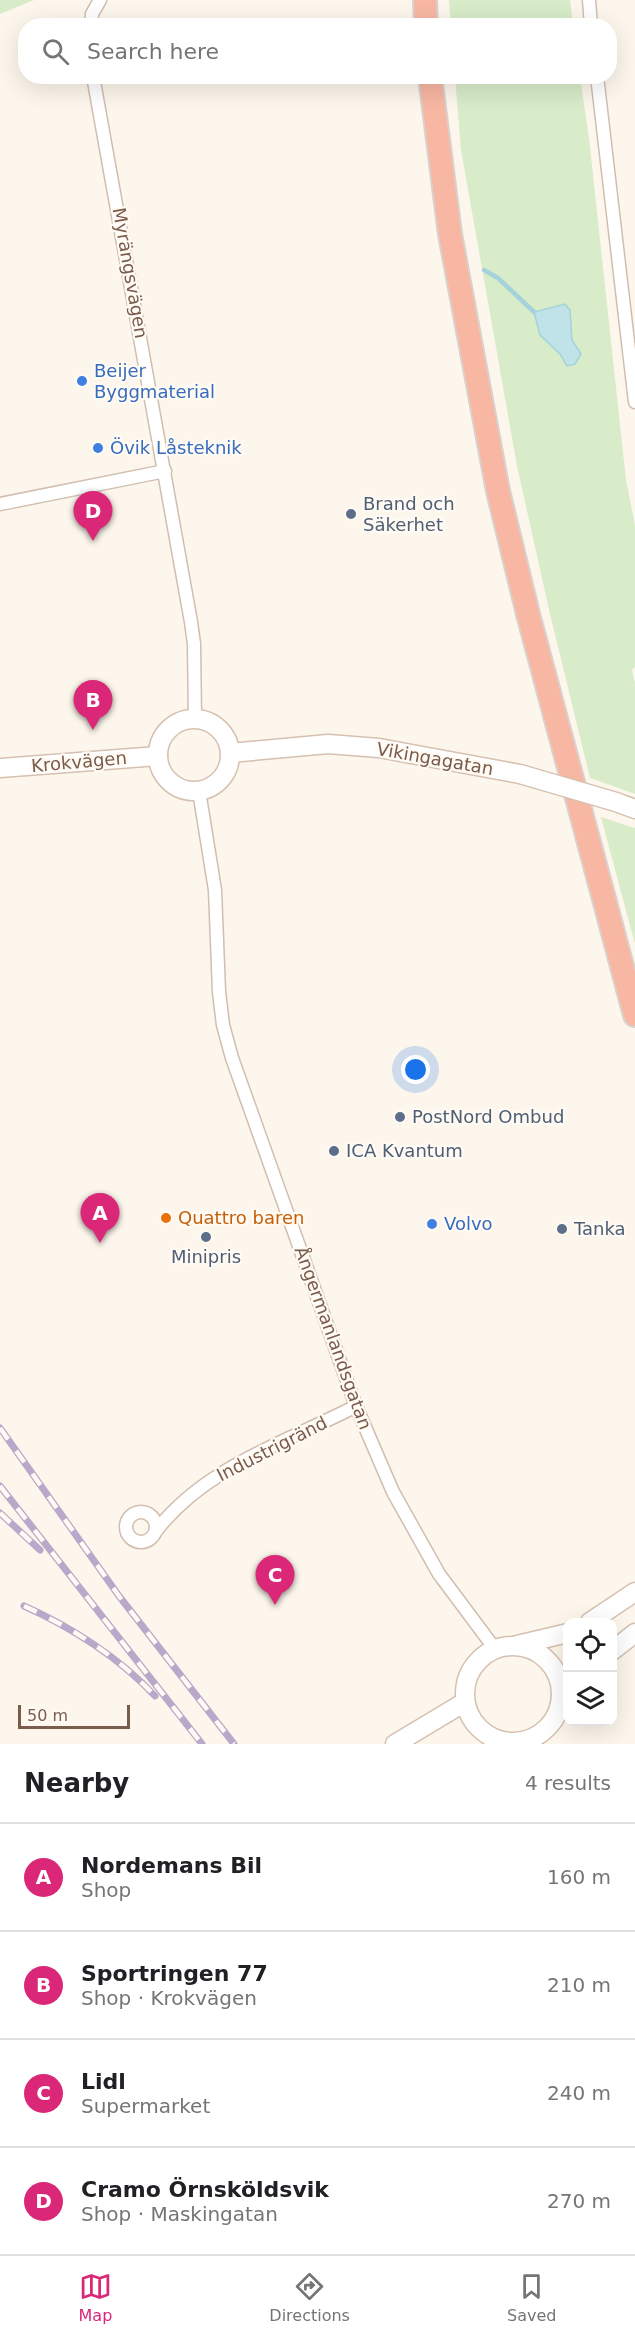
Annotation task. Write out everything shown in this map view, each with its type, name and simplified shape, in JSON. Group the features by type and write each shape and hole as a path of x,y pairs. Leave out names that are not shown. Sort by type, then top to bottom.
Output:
{"highway":[{"path":"425,0 426,18"},
{"path":"431,84 450,234 498,491 528,614 635,1015"}],"street":[{"path":"92,18 100,0"},
{"path":"589,0 590,18"},
{"name":"Myrängsvägen","path":"94,84 192,622 195,719"},
{"path":"598,84 635,402"},
{"path":"0,504 165,471"},
{"path":"195,719 212,724 222,732 230,753 229,765 222,779 210,788 199,791 182,789 169,781 162,771 158,756 161,743 169,730 180,723 195,719"},
{"name":"Vikingagatan","path":"230,753 328,744 379,748 520,774 635,809"},
{"name":"Krokvägen","path":"0,768 158,756"},
{"name":"Ångermanlandsgatan","path":"199,791 213,873 219,992 227,1039 356,1406 393,1492 439,1574 495,1649"},
{"name":"Industrigränd","path":"158,1523 210,1481 239,1462 356,1406"},
{"path":"597,1618 635,1592"},
{"path":"617,1647 635,1633"},
{"path":"514,1645 537,1652 554,1669 561,1692 562,1707 544,1731 533,1741 508,1742 486,1734 474,1723 465,1702 465,1685 471,1670 481,1657 495,1649 563,1634"},
{"path":"395,1744 465,1702"}],"green space":[{"path":"0,0 34,0 0,14"},
{"path":"449,0 570,0 572,18 450,18"},
{"path":"456,84 581,84 589,138 626,480 635,525 635,667 632,670 635,683 635,794 590,778 517,466 461,150","holes":["570,310 572,340 578,348 567,366 560,354 540,335"]},
{"path":"601,817 635,828 635,944"}],"water":[{"path":"565,304 570,310 572,340 581,354 575,364 567,366 560,354 540,335 534,312"}],"waterway":[{"path":"484,270 498,278 534,312"}],"railway":[{"path":"0,1428 119,1596 234,1744"},
{"path":"0,1486 202,1744"},
{"path":"0,1513 40,1550"},
{"path":"24,1606 77,1634 111,1656 155,1696"}],"place":[{"name":"Beijer Byggmaterial","path":"82,381"},
{"name":"Övik Låsteknik","path":"98,448"},
{"name":"Brand och Säkerhet","path":"351,514"},
{"name":"Cramo Örnsköldsvik","path":"93,541"},
{"name":"Sportringen 77","path":"93,730"},
{"name":"PostNord Ombud","path":"400,1117"},
{"name":"ICA Kvantum","path":"334,1151"},
{"name":"Quattro baren","path":"166,1218"},
{"name":"Volvo","path":"432,1224"},
{"name":"Tanka","path":"562,1229"},
{"name":"Minipris","path":"206,1237"},
{"name":"Nordemans Bil","path":"100,1243"},
{"name":"Lidl","path":"275,1605"}]}
